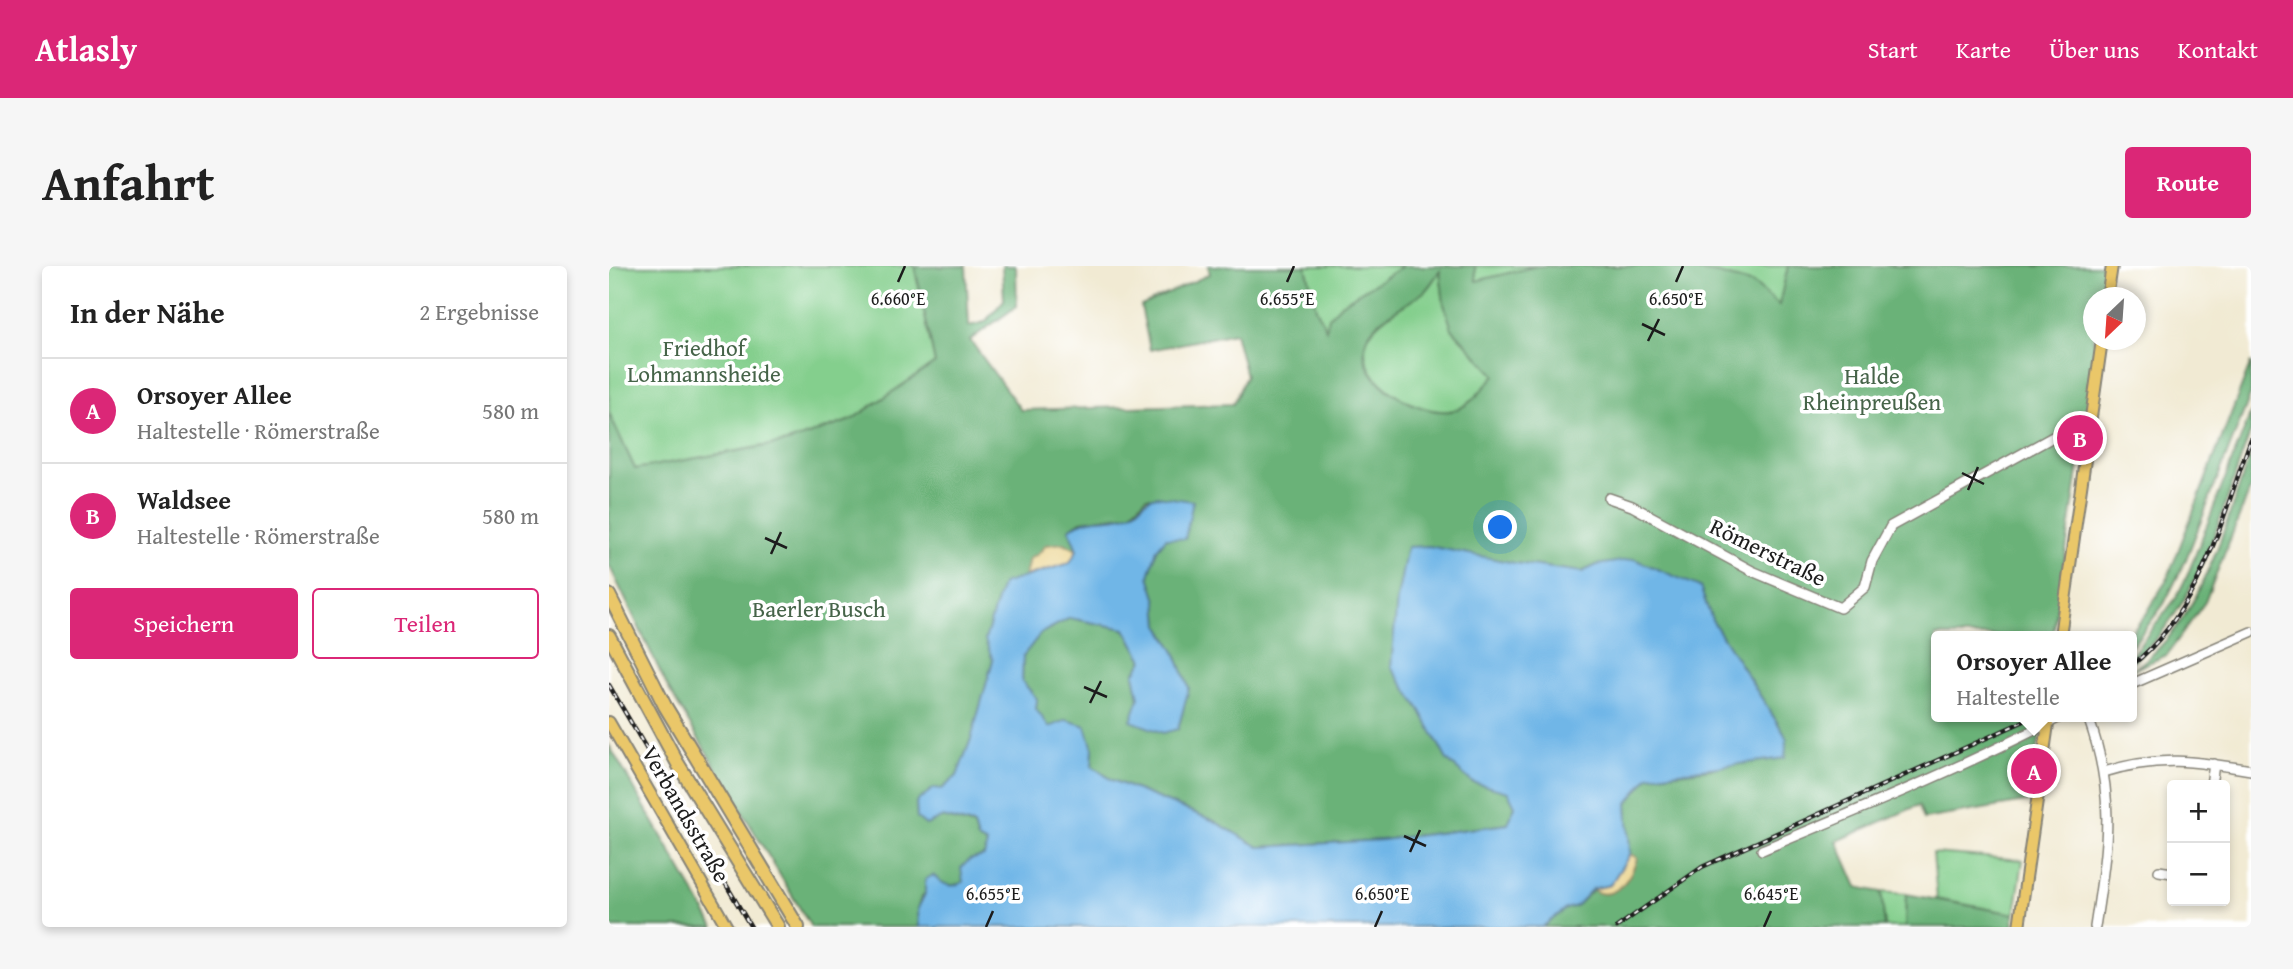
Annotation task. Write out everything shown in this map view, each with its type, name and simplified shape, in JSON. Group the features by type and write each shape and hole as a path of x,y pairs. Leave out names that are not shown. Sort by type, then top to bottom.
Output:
{"highway":[{"path":"609,595 666,706 798,927"},
{"path":"609,636 678,764 778,927"}],"main road":[{"path":"2109,287 2112,266"},
{"path":"2061,631 2101,350"},
{"name":"Verbandsstraße","path":"609,722 727,927"},
{"path":"2019,927 2049,722"}],"street":[{"name":"Römerstraße","path":"1609,498 1632,506 1780,585 1840,608 1865,587 1872,561 1891,526 2091,416"},
{"path":"2137,682 2251,632"},
{"path":"1762,850 2036,732 2047,722"},
{"path":"2089,722 2104,772 2109,839 2095,927"},
{"path":"2104,772 2134,763 2165,759 2251,770"},
{"path":"2212,780 2214,764"},
{"path":"2159,871 2167,872"}],"green space":[{"name":"Friedhof Lohmannsheide","path":"609,266 914,266 935,363 851,420 788,442 635,469 609,413"},
{"name":"Baerler Busch","path":"966,266 969,326 985,322 1004,300 1002,266 1016,266 1017,306 970,340 1021,410 1233,404 1246,376 1235,333 1150,350 1141,306 1210,274 1208,266 1306,266 1316,308 1326,329 1329,317 1341,304 1403,266 1475,266 1476,281 1537,266 1660,266 1719,274 1754,284 1779,305 1788,266 2106,266 2104,287 2083,287 2083,350 2096,350 2054,631 1931,631 1931,722 2041,722 2031,801 1924,819 1919,805 1837,841 1857,887 1881,892 1885,927 1542,927 1566,909 1576,906 1630,854 1627,804 1649,776 1711,769 1787,738 1712,620 1700,588 1597,565 1582,572 1515,563 1391,667 1472,782 1508,791 1515,806 1508,824 1382,840 1259,847 1212,820 1112,780 1092,766 1093,749 1067,720 1049,728 1036,709 1037,699 1022,681 1023,656 1041,633 1070,618 1125,629 1143,660 1134,674 1139,698 1178,729 1189,688 1175,652 1159,625 1157,601 1149,576 1157,549 1166,538 1185,538 1192,501 1147,497 1130,514 1081,521 1069,529 1077,550 986,640 993,660 971,739 957,776 942,789 916,802 917,817 943,817 974,826 978,839 987,844 984,856 969,860 963,882 936,888 923,895 918,910 919,927 811,927 667,686 609,565 609,413 635,469 788,442 851,420 935,363 915,267","holes":["1440,271 1444,304 1452,329 1495,375 1479,393 1460,408 1431,410 1397,396 1382,384 1371,371 1365,356 1366,340 1376,325 1424,292"]},
{"path":"1306,266 1403,266 1341,304 1327,331 1316,308"},
{"path":"1475,266 1537,266 1476,281"},
{"path":"1660,266 1788,266 1779,306 1719,274"},
{"path":"1440,270 1444,304 1452,329 1495,375 1470,401 1460,408 1447,411 1431,410 1397,395 1382,384 1371,370 1365,356 1367,340 1377,325 1426,289"},
{"path":"2251,362 2251,393 2185,562 2164,604 2137,639 2137,631 2132,631 2147,613 2168,577"},
{"path":"2251,412 2251,431 2206,555 2175,613 2156,639 2137,657 2137,649 2176,598"},
{"path":"2251,453 2251,487 2205,602 2167,655 2137,668 2177,627 2208,572"},
{"path":"609,745 714,927 609,927"},
{"path":"1933,853 2023,860 2015,914 1937,899"},
{"path":"1881,892 1906,894 1905,927 1885,927"},
{"path":"1906,894 2015,914 2013,927 1905,927"}],"sand":[{"path":"1064,543 1077,550 1070,563 1025,576 1029,559 1046,545"},
{"path":"1630,854 1637,858 1627,880 1621,886 1607,893 1592,889 1610,885"}],"water":[{"path":"1157,496 1193,501 1185,539 1166,538 1157,549 1149,576 1157,601 1159,625 1175,652 1189,688 1178,729 1163,733 1131,721 1139,698 1134,674 1143,660 1125,629 1070,618 1041,633 1023,656 1022,681 1037,699 1036,709 1049,727 1067,720 1086,726 1093,749 1092,766 1112,780 1212,820 1259,847 1382,840 1508,824 1515,806 1508,792 1472,782 1447,760 1421,711 1391,667 1397,599 1407,547 1429,546 1515,563 1582,572 1597,565 1634,559 1700,587 1712,620 1787,738 1785,758 1649,776 1627,804 1630,854 1610,885 1592,889 1576,906 1566,909 1542,927 919,927 918,908 925,894 925,880 933,875 950,885 963,882 961,868 969,860 984,856 987,844 978,839 974,825 943,817 926,825 917,818 916,802 934,788 942,789 957,776 971,739 993,660 985,640 1002,584 1070,563 1077,550 1069,529 1094,519 1129,514 1148,499"}],"railway":[{"path":"2137,660 2156,643 2176,618 2192,590 2219,531 2251,439"},
{"path":"609,685 751,927"},
{"path":"1617,927 1702,867 2022,722"}],"place":[{"name":"Waldsee","path":"2080,438"},
{"name":"Orsoyer Allee","path":"2034,771"}],"park label":[{"name":"Halde Rheinpreußen","path":"1872,389"}]}
